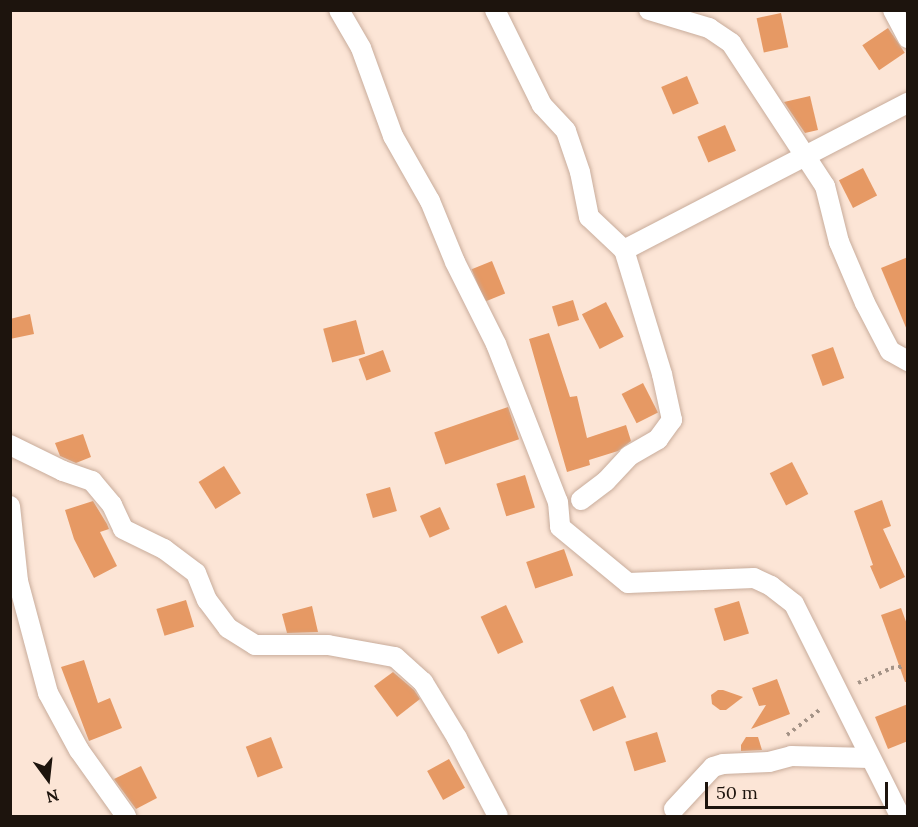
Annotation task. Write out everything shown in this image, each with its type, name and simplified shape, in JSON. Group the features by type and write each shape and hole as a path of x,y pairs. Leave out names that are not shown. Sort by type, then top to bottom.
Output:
{"street":[{"path":"339,10 361,48 393,136 430,201 455,262 496,344 558,502 560,527 628,583 754,578 771,586 794,604 900,816"},
{"path":"495,10 542,105 566,131 580,172 589,217 624,250 662,374 672,420 658,439 629,456 606,481 581,500"},
{"path":"649,10 709,28 731,43 825,186 839,242 885,342 890,351 908,361"},
{"path":"893,10 908,38"},
{"path":"624,250 908,103"},
{"path":"10,445 63,471 92,481 112,505 123,529 164,549 196,573 207,600 228,628 255,645 328,645 395,657 423,682 457,738 498,816"},
{"path":"10,506 14,582 48,693 79,750 126,816"},
{"path":"674,809 713,768 723,764 768,762 791,756 870,758"}],"building":[{"path":"781,13 788,47 764,52 757,18"},
{"path":"888,28 905,53 879,70 862,45"},
{"path":"687,76 699,104 673,115 661,87"},
{"path":"810,96 818,130 805,133 784,102"},
{"path":"725,125 736,151 708,162 697,137"},
{"path":"863,168 877,196 853,208 839,180"},
{"path":"908,257 908,330 907,330 881,268"},
{"path":"492,261 505,293 485,302 472,269"},
{"path":"573,300 579,320 558,327 552,306"},
{"path":"606,302 624,337 600,349 582,314"},
{"path":"30,314 34,334 10,339 10,319"},
{"path":"356,320 365,354 332,363 323,329"},
{"path":"549,333 570,397 577,396 587,438 626,425 631,441 618,451 589,460 590,465 567,472 529,339"},
{"path":"833,347 844,378 823,386 811,355"},
{"path":"383,350 391,372 366,381 359,359"},
{"path":"643,383 658,412 637,423 622,394"},
{"path":"508,407 519,439 445,465 434,432"},
{"path":"83,434 91,457 76,463 60,456 55,443"},
{"path":"792,462 808,494 786,505 770,473"},
{"path":"224,466 241,493 216,509 199,482"},
{"path":"525,475 535,508 506,516 496,484"},
{"path":"390,487 397,511 373,518 366,494"},
{"path":"882,500 891,526 883,529 905,577 880,589 870,566 873,565 854,511"},
{"path":"93,501 109,529 100,532 117,566 94,578 74,539 65,510"},
{"path":"440,507 450,529 430,538 420,516"},
{"path":"564,549 573,575 535,588 526,562"},
{"path":"186,600 194,627 165,636 156,609"},
{"path":"739,601 749,634 724,641 714,609"},
{"path":"506,605 523,642 498,654 481,617"},
{"path":"312,606 318,632 287,633 282,614"},
{"path":"901,608 908,627 908,682 905,682 881,615"},
{"path":"84,660 98,703 110,698 122,728 89,741 61,667"},
{"path":"393,672 414,690 420,699 397,717 374,686"},
{"path":"777,679 790,714 751,729 766,705 759,706 752,688"},
{"path":"613,686 626,717 593,731 580,700"},
{"path":"718,690 743,697 726,710 720,710 712,704 711,695"},
{"path":"908,704 908,741 888,749 875,717"},
{"path":"657,732 666,762 635,771 625,742"},
{"path":"271,737 283,768 258,777 246,747"},
{"path":"746,737 758,737 762,750 741,751 741,745"},
{"path":"449,759 465,788 443,800 427,771"},
{"path":"141,766 157,798 136,809 114,779"}]}
